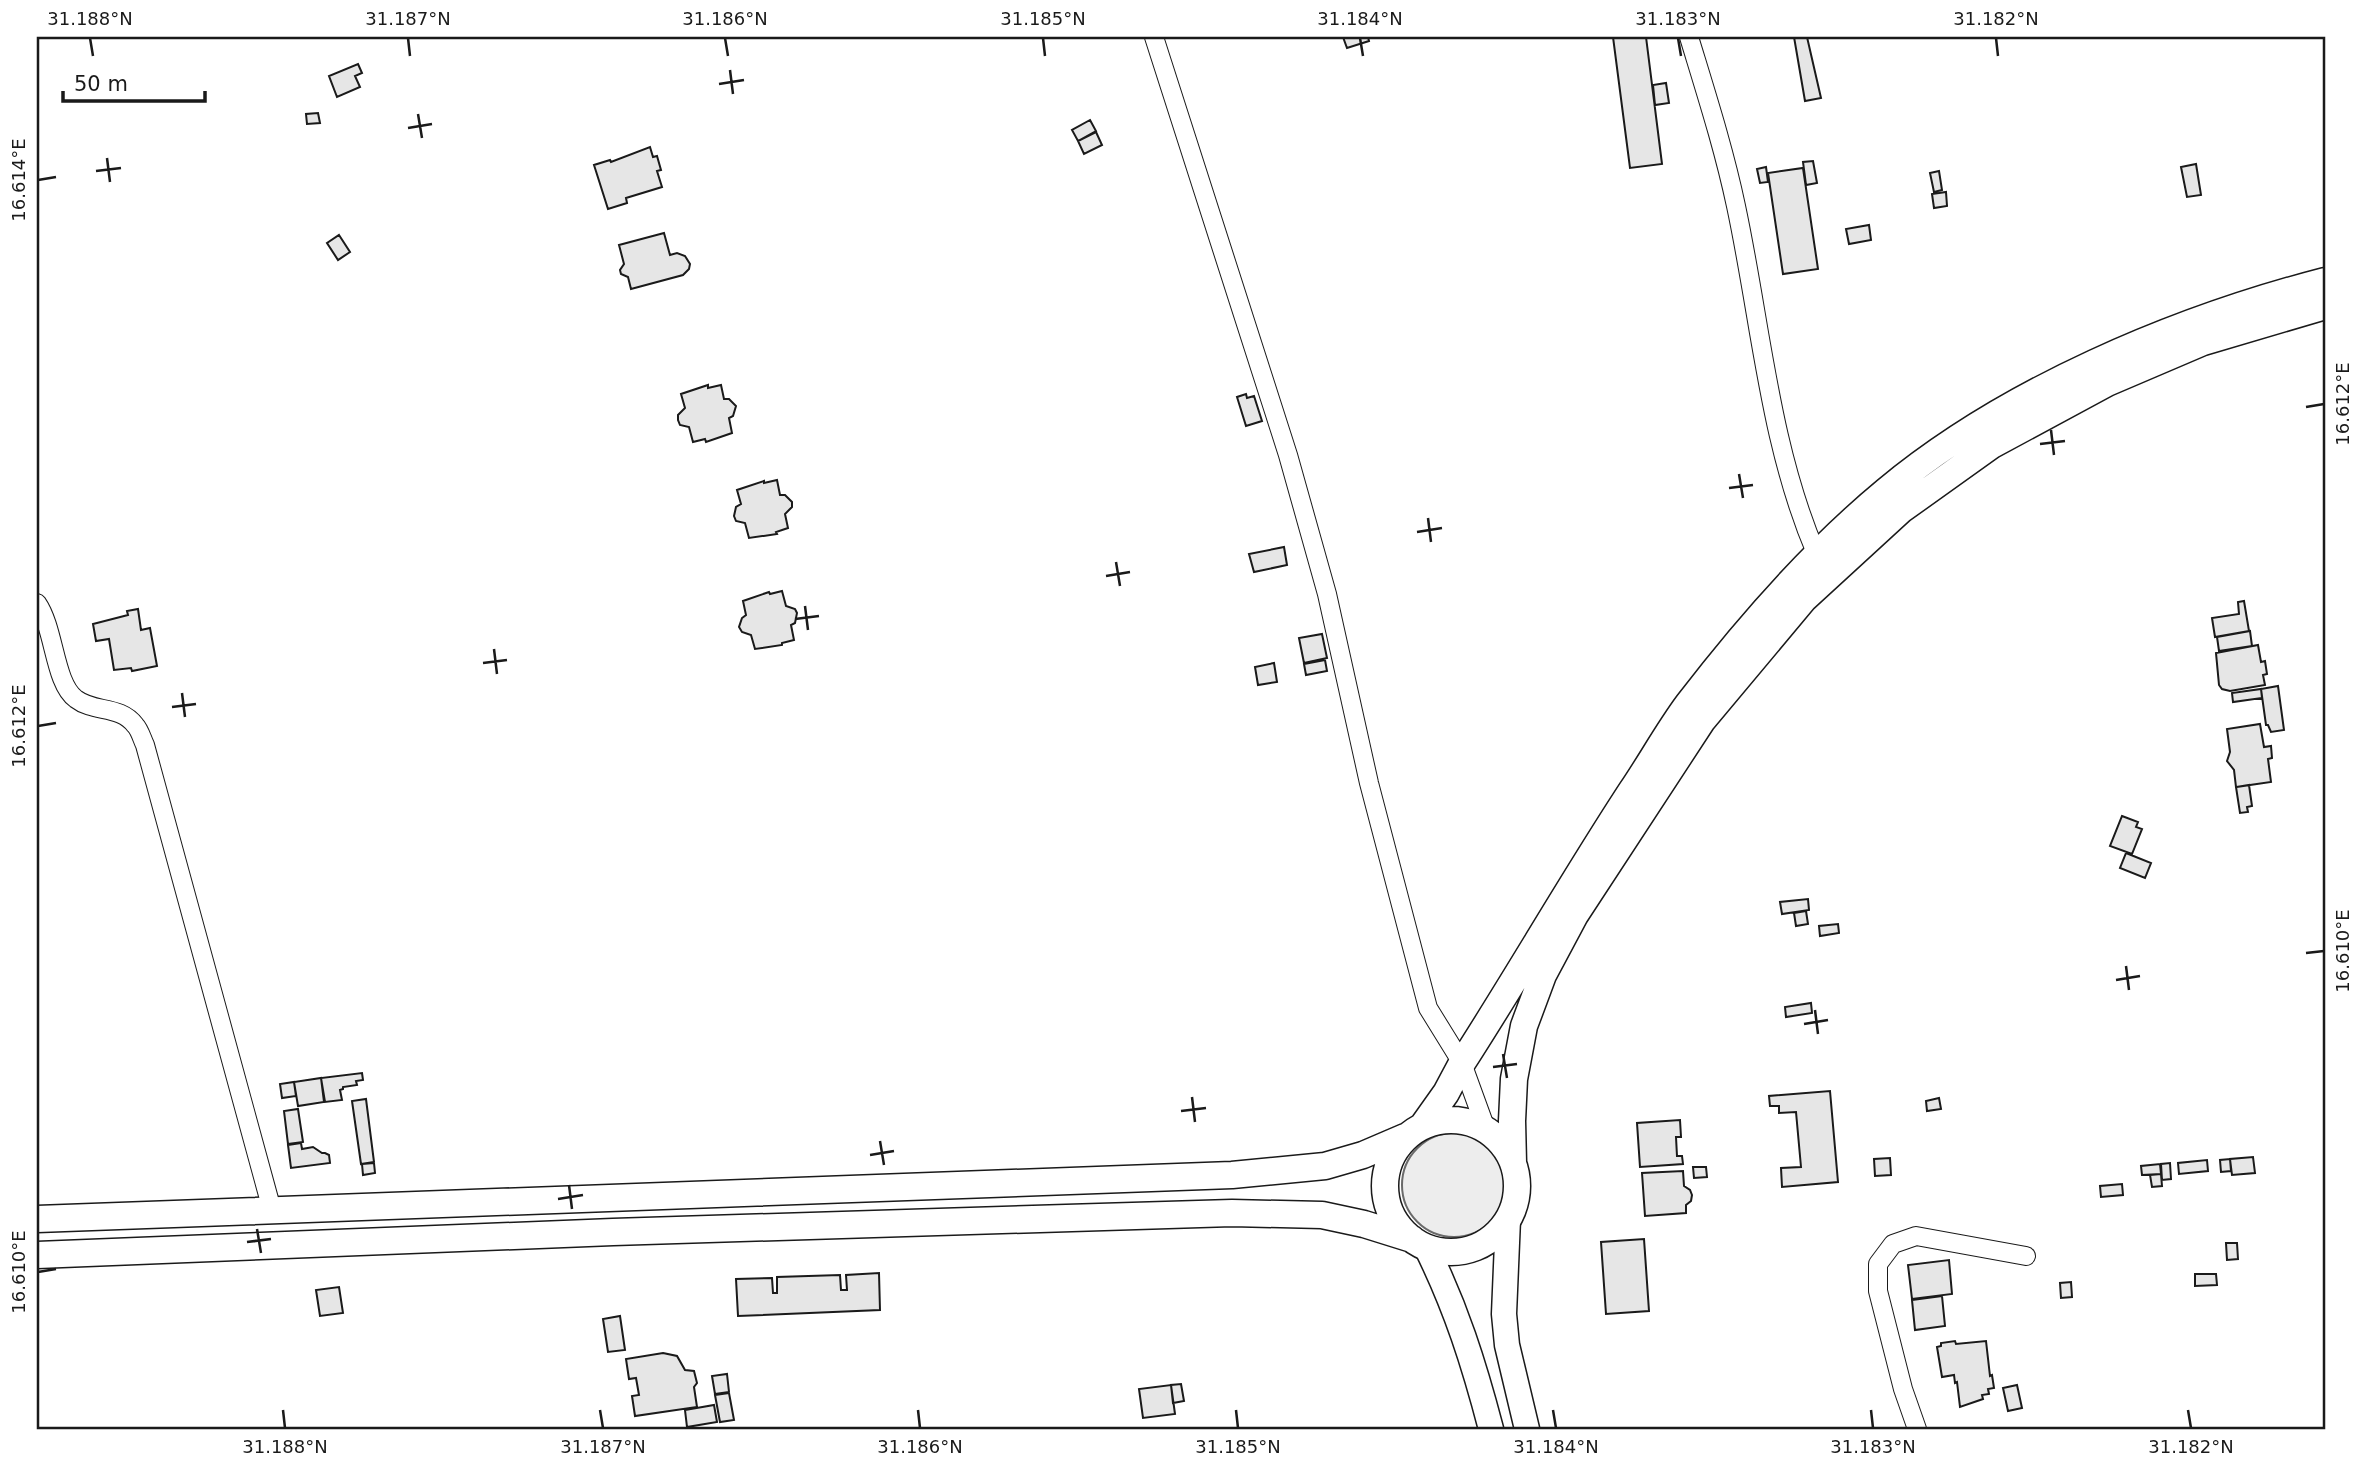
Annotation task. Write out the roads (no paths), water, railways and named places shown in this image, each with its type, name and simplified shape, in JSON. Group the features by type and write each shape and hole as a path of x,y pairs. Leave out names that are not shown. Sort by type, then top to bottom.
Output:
{"main road":[{"path":"1491,1429 1462,1328 1445,1286 1419,1243 1392,1217 1384,1190 1389,1161 1446,1093 1601,838 1687,706 1786,584 1816,553 1887,490 1979,424 2096,362 2199,320 2325,281"},
{"path":"37,1255 641,1231 1232,1213 1322,1215 1364,1224 1448,1252 1472,1249 1498,1232 1508,1219 1515,1201 1517,1182 1513,1163 1514,1079 1524,1026 1543,975 1576,915 1702,721 1804,599 1901,510 1992,444 2107,383 2203,342 2325,306"},
{"path":"37,1219 1232,1175 1325,1166 1363,1155 1445,1119 1466,1121 1486,1129 1503,1144 1513,1163"},
{"path":"1508,1219 1504,1314 1507,1345 1527,1429"}],"street":[{"path":"1154,37 1288,455 1324,582 1369,783 1424,995 1437,1025 1462,1063 1486,1129"},
{"path":"1689,37 1736,207 1788,477 1816,553"},
{"path":"37,603 47,623 62,680 75,699 91,707 118,711 135,724 145,745 272,1210"},
{"path":"1917,1429 1903,1389 1878,1291 1878,1264 1893,1244 1916,1236 2026,1256"}]}
